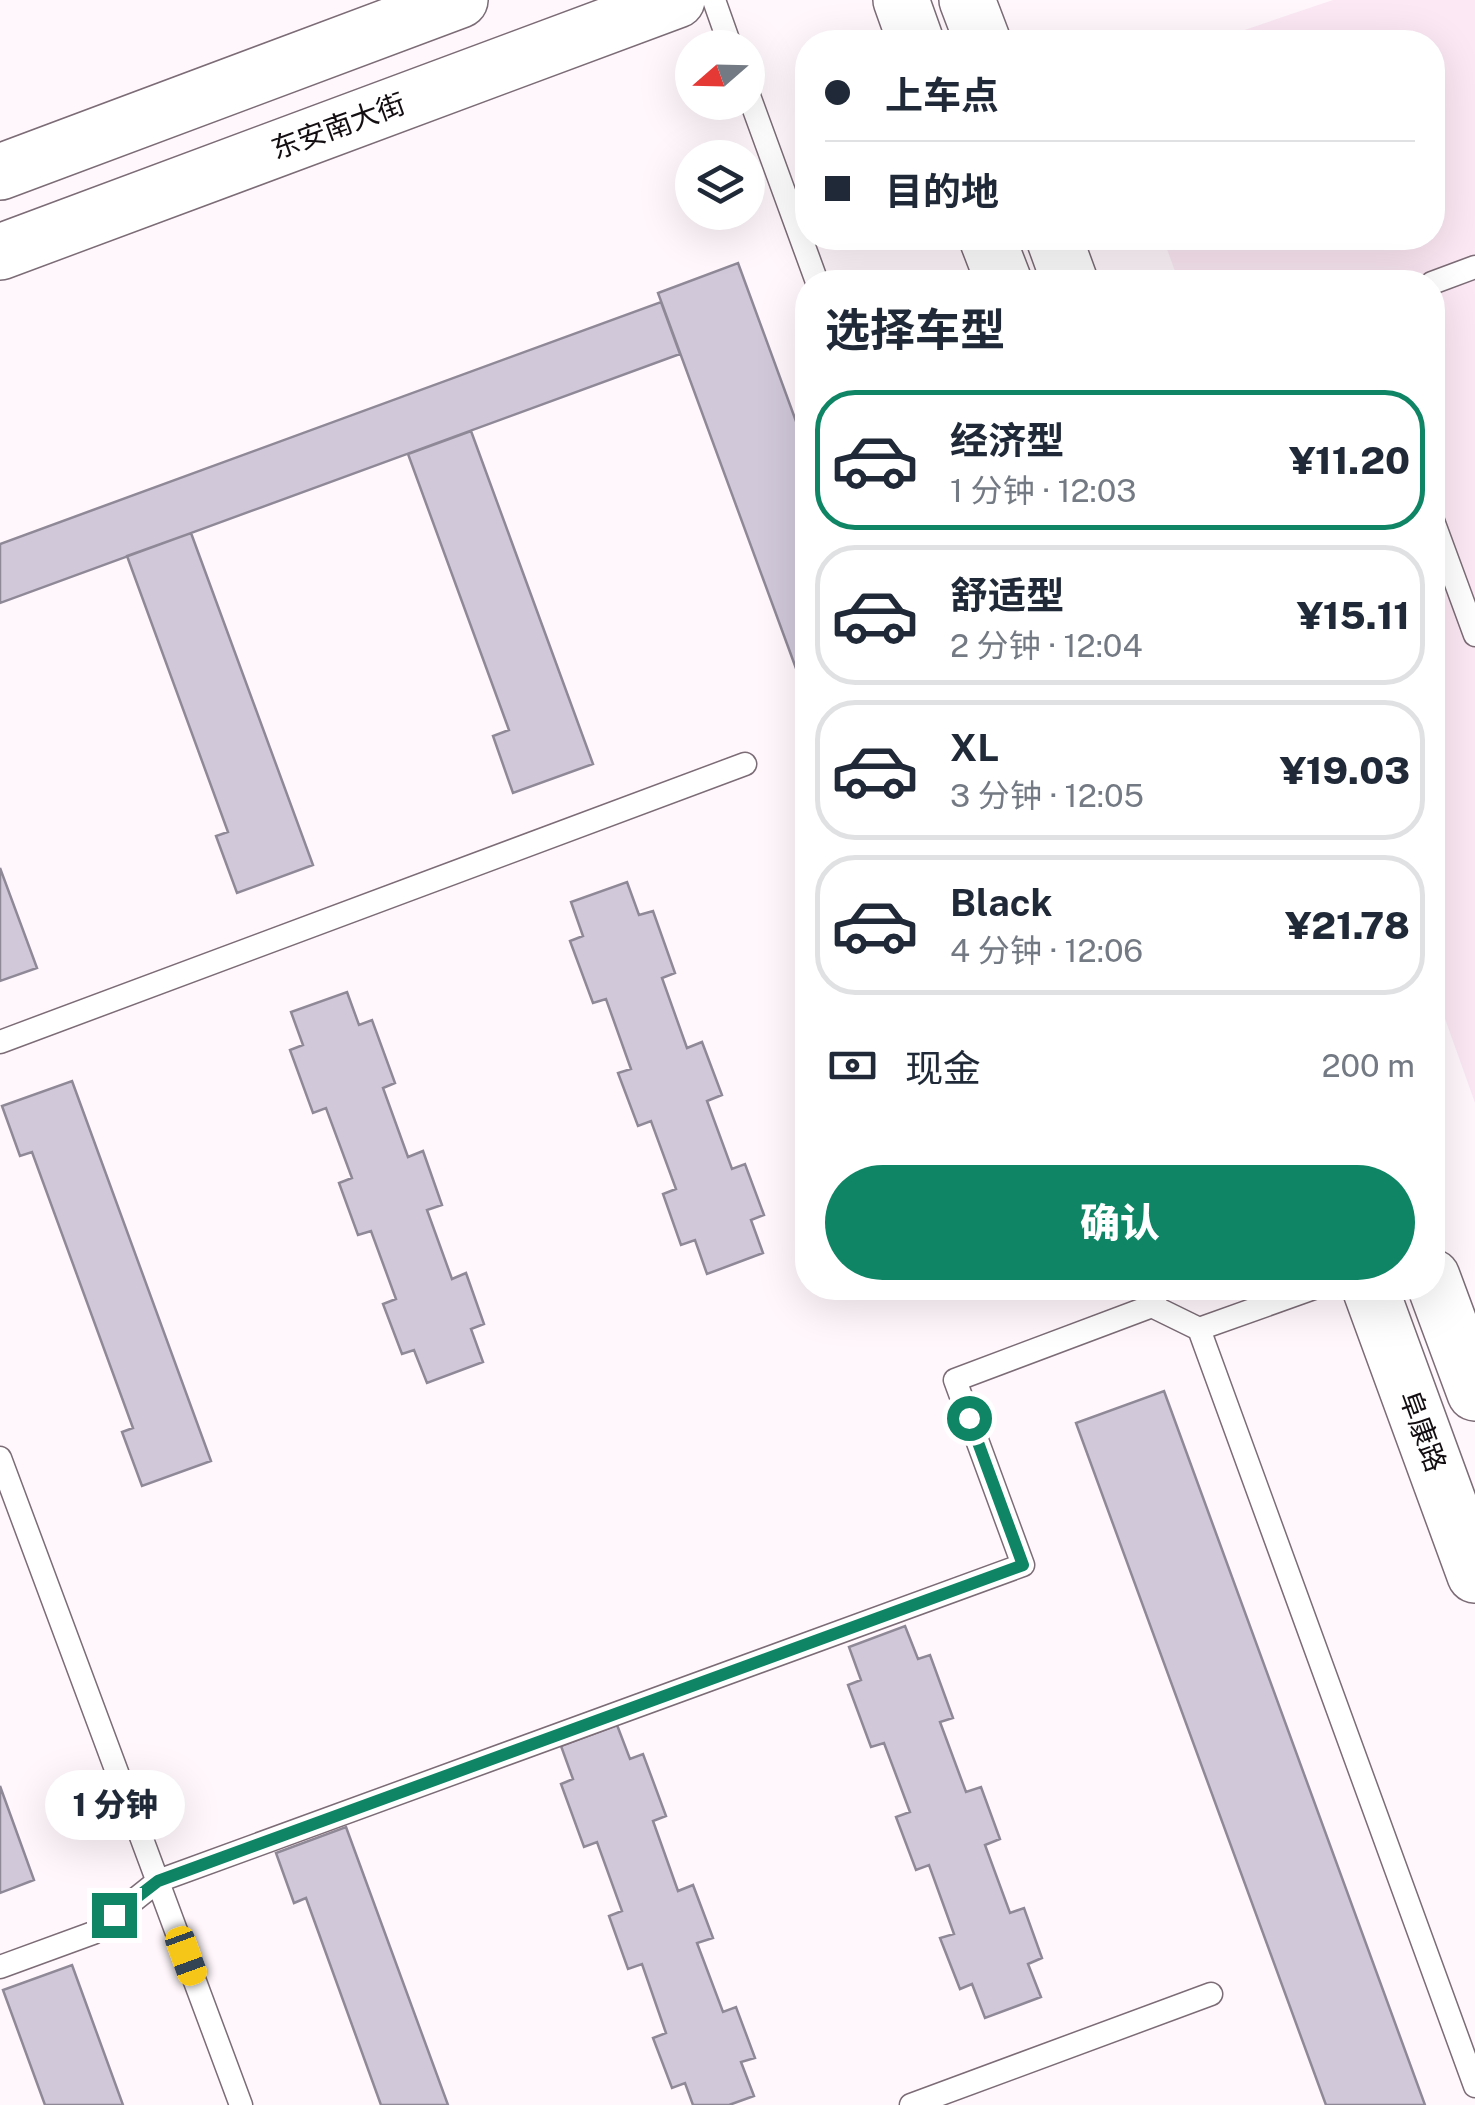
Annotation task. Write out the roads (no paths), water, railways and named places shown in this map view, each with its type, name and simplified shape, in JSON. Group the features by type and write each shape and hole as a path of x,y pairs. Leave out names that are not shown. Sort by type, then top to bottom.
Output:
{"main road":[{"path":"0,172 460,0"},
{"name":"东安南大街","path":"0,252 676,0"},
{"path":"901,0 912,30"},
{"path":"967,0 978,30"},
{"name":"阜康路","path":"1374,1300 1475,1575"},
{"path":"1442,1300 1470,1364"}],"lane":[{"path":"714,0 725,30"},
{"path":"758,120 795,222"},
{"path":"1445,278 1475,268"},
{"path":"1445,553 1475,635"},
{"path":"0,1042 746,764"},
{"path":"0,1967 92,1932 158,1881 1023,1565 956,1380 1146,1300"},
{"path":"1161,1300 1199,1329 1475,2086"},
{"path":"1199,1329 1280,1300"},
{"path":"0,1458 9,1510 158,1881 242,2105"},
{"path":"912,2105 1211,1994"}]}
